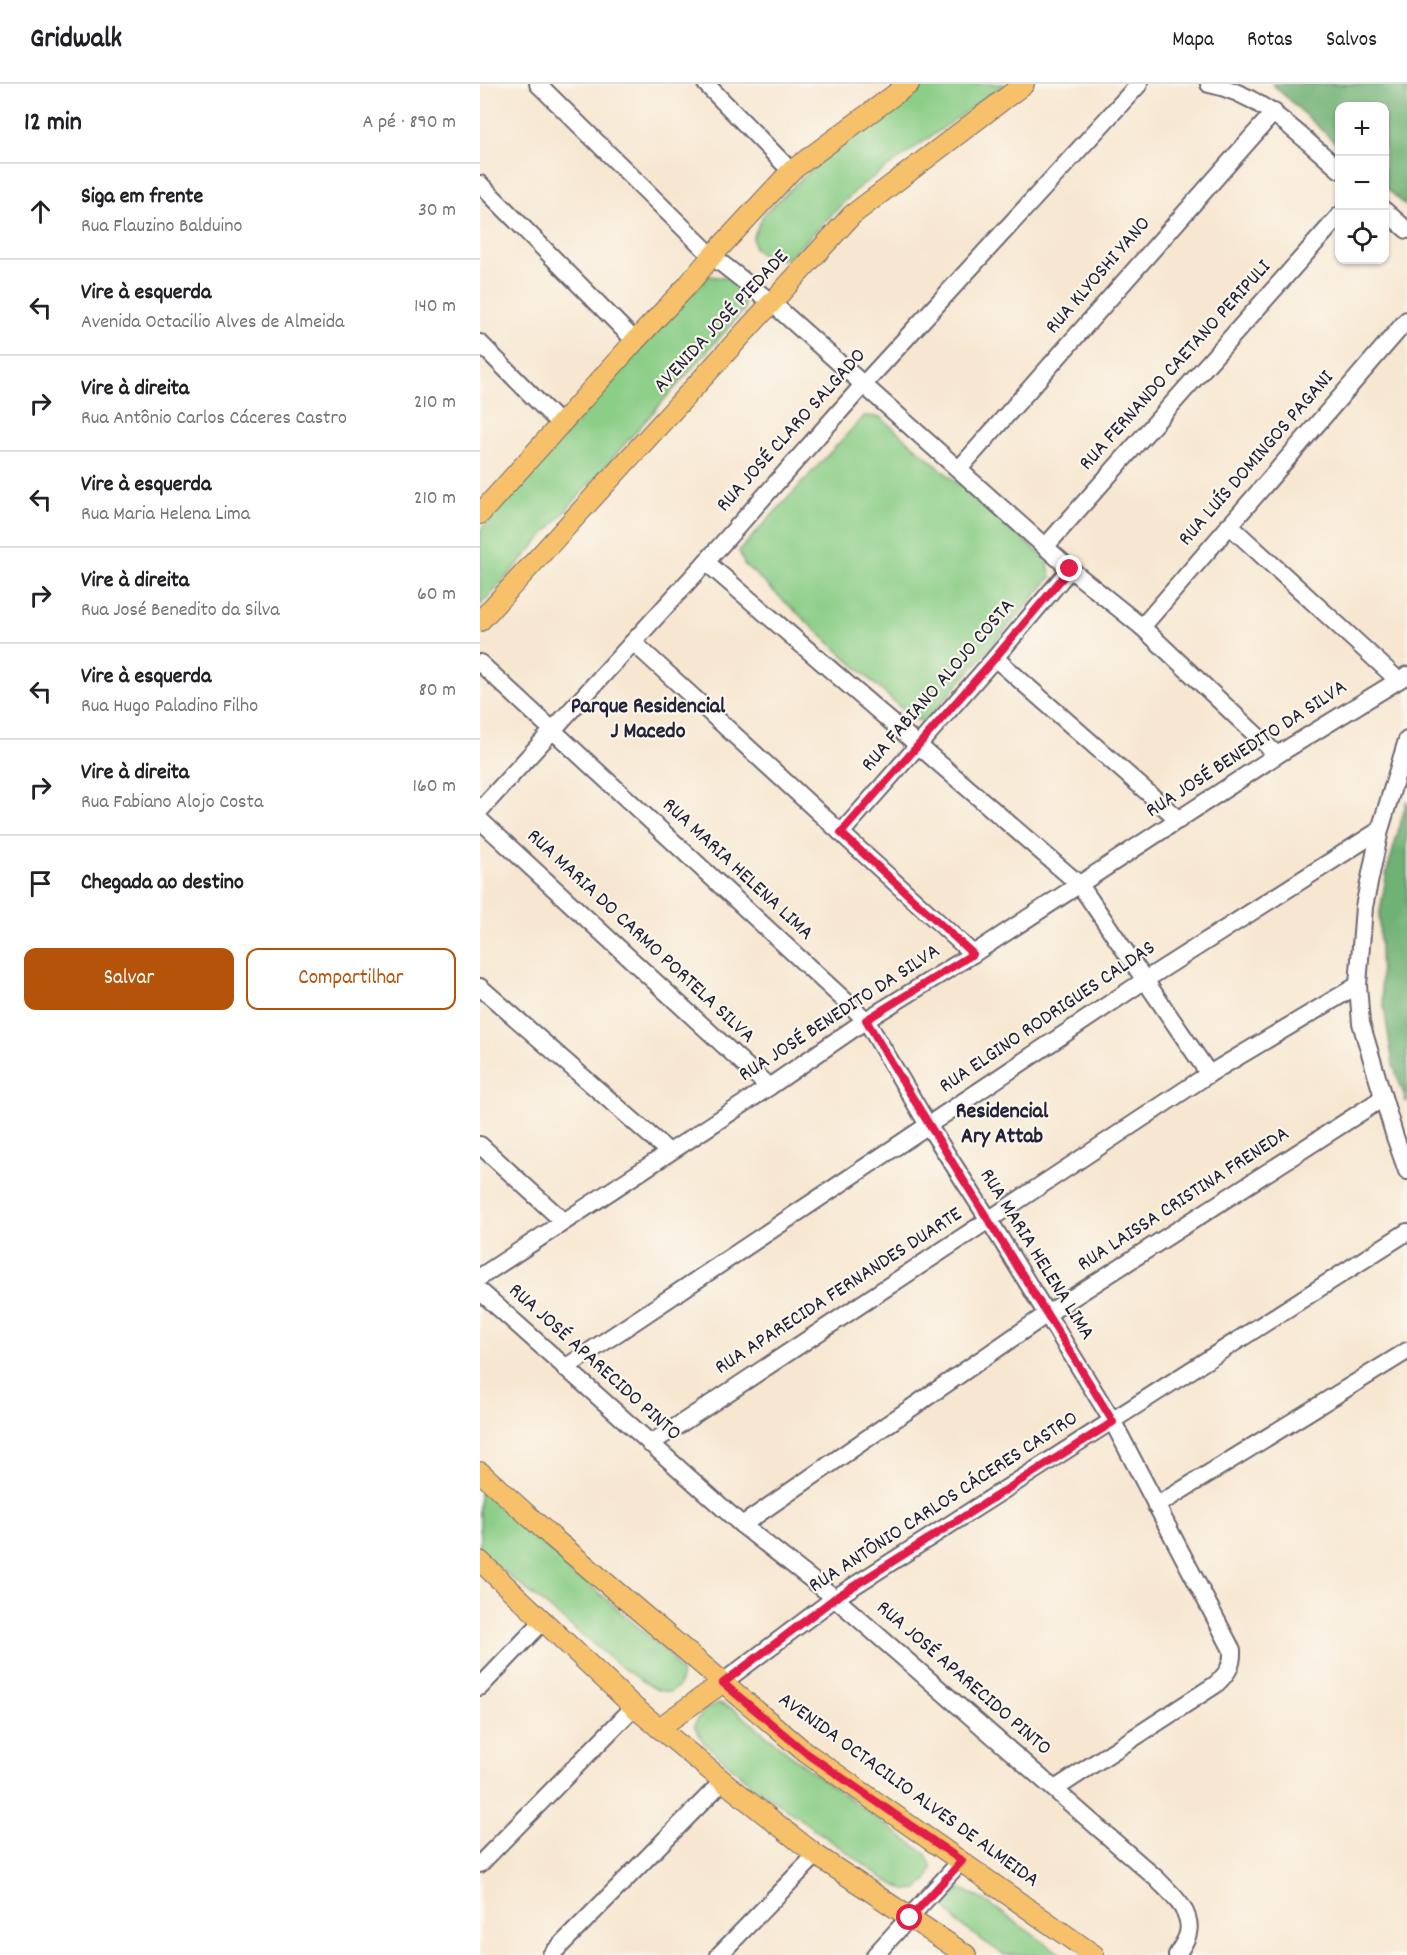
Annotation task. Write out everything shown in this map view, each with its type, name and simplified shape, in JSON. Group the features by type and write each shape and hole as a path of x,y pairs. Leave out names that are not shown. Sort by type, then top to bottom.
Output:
{"main road":[{"path":"481,511 791,171 909,84"},
{"name":"AVENIDA JOSÉ PIEDADE","path":"480,621 852,215 1024,84"},
{"name":"AVENIDA OCTACILIO ALVES DE ALMEIDA","path":"480,1472 552,1537 805,1752 1094,1955"},
{"path":"480,1561 634,1707 723,1781 816,1855 966,1955"},
{"path":"659,1728 723,1683"}],"street":[{"path":"538,84 712,256 772,303 1070,569 1142,627 1277,755"},
{"path":"706,84 791,171"},
{"name":"RUA JOSÉ CLARO SALGADO","path":"480,810 706,562 864,384 1140,84"},
{"path":"1209,84 1228,87 1274,112 1335,166"},
{"name":"RUA KLYOSHI YANO","path":"959,469 1274,112"},
{"path":"480,183 635,340"},
{"path":"1389,214 1407,230"},
{"name":"RUA FERNANDO CAETANO PERIPULI","path":"1045,546 1335,221"},
{"name":"RUA LUÍS DOMINGOS PAGANI","path":"1142,627 1407,320"},
{"path":"480,343 561,425"},
{"path":"1229,525 1403,677"},
{"path":"706,562 1080,885 1209,1074"},
{"name":"RUA FABIANO ALOJO COSTA","path":"841,833 1070,569"},
{"path":"633,642 973,954"},
{"path":"995,658 1179,820"},
{"name":"RUA MARIA HELENA LIMA","path":"480,663 866,1020 928,1125 1113,1422 1232,1650 1233,1661 1226,1676 1215,1685 1055,1789"},
{"name":"RUA JOSÉ BENEDITO DA SILVA","path":"480,1277 769,1087 866,1020 973,954 1277,755 1403,677"},
{"path":"1407,740 1380,830 1364,907 1358,985 1361,1023 1407,1171"},
{"name":"RUA MARIA DO CARMO PORTELA SILVA","path":"480,820 769,1087"},
{"name":"RUA ELGINO RODRIGUES CALDAS","path":"565,1368 1145,980 1380,830"},
{"name":"RUA APARECIDA FERNANDES DUARTE","path":"650,1444 1209,1074 1358,985"},
{"path":"480,987 669,1152"},
{"name":"RUA LAISSA CRISTINA FRENEDA","path":"742,1525 1047,1314 1383,1098"},
{"path":"480,1145 563,1221"},
{"name":"RUA ANTÔNIO CARLOS CÁCERES CASTRO","path":"723,1683 835,1598 1407,1232"},
{"name":"RUA JOSÉ APARECIDO PINTO","path":"480,1291 742,1525 835,1598 1157,1879 1177,1899 1187,1916 1188,1933 1177,1955"},
{"path":"1156,1506 1407,1351"},
{"path":"480,1687 544,1620"},
{"path":"480,1864 634,1707"},
{"path":"551,1955 723,1781"},
{"path":"719,1955 816,1855"},
{"path":"875,1955 962,1861"}],"green space":[{"path":"926,84 1005,84 858,188 790,257 771,259 754,249 753,237 764,214 817,164"},
{"path":"1272,84 1407,84 1407,207 1389,191 1389,102 1335,102 1335,142"},
{"path":"710,276 727,278 738,283 743,292 744,310 480,605 480,530 690,294"},
{"path":"864,416 880,417 1047,560 1051,577 926,721 914,720 744,564 739,551"},
{"path":"1407,800 1407,1103 1393,1065 1381,988 1379,917 1387,871"},
{"path":"480,1489 669,1654 682,1674 679,1686 670,1692 657,1690 625,1670 480,1552"},
{"path":"719,1703 735,1710 815,1774 926,1854 932,1868 927,1881 918,1889 905,1890 886,1880 751,1784 704,1743 694,1725 704,1710"},
{"path":"960,1888 984,1900 1062,1955 1004,1955 959,1924 944,1906"}],"district":[{"name":"Parque Residencial J Macedo","path":"648,720"},
{"name":"Residencial Ary Attab","path":"1002,1124"}],"route":[{"path":"910,1918 962,1861 805,1752 723,1683 835,1598 1113,1422 928,1125 866,1020 973,954 841,833 1070,569"}]}
